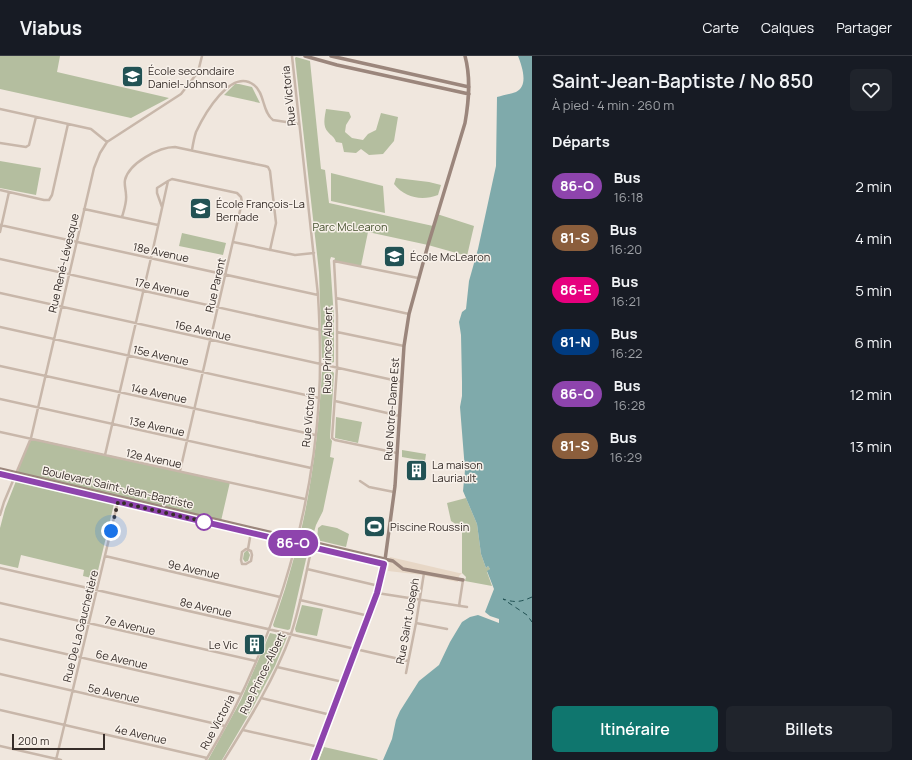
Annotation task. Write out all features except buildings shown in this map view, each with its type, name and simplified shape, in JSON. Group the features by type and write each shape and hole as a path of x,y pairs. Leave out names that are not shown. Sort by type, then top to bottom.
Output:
{"main road":[{"path":"305,56 365,72 469,94"},
{"path":"331,56 469,87"},
{"name":"Rue Notre-Dame Est","path":"314,760 377,593 385,560 394,492 404,346 408,314 465,123 469,87 468,68 465,57"},
{"path":"365,72 367,64"},
{"name":"Boulevard Saint-Jean-Baptiste","path":"0,469 297,538 397,563 403,569 463,580"},
{"name":"Boulevard Saint-Jean-Baptiste","path":"0,474 384,564"},
{"path":"231,528 233,523"},
{"path":"343,555 344,550"}],"street":[{"name":"Rue René-Lévesque","path":"0,515 14,477 31,438 68,274 94,168 100,153 107,142 181,94 198,72 202,56"},
{"name":"Rue Victoria","path":"207,759 241,694 256,661 280,597 297,538 311,468 315,435 319,398 320,364 318,295 292,56"},
{"path":"460,56 465,57"},
{"path":"192,150 196,134 212,105 230,85 235,82 254,84 268,114 273,120 299,124"},
{"path":"0,109 91,129 107,142"},
{"path":"0,142 26,147 29,145 36,117"},
{"path":"0,190 49,200 51,198 68,124"},
{"path":"122,217 126,202 125,179 131,168 162,148 175,147 265,166 270,169 276,224 270,250"},
{"name":"Rue Parent","path":"168,181 172,179 234,192 241,197 242,206 180,471"},
{"path":"162,207 157,193 157,188 168,181"},
{"path":"105,455 144,291 168,181"},
{"path":"0,232 9,192"},
{"path":"84,209 158,225"},
{"name":"18e Avenue","path":"1,225 318,295"},
{"path":"233,242 295,255 314,253"},
{"name":"17e Avenue","path":"0,259 320,330"},
{"name":"Rue Prince Albert","path":"397,453 333,439 337,368 334,261 418,278"},
{"name":"16e Avenue","path":"0,293 402,382"},
{"path":"336,298 408,314"},
{"name":"15e Avenue","path":"0,327 319,398"},
{"path":"337,332 404,346"},
{"name":"14e Avenue","path":"0,366 315,435"},
{"name":"13e Avenue","path":"0,400 311,468"},
{"path":"335,402 400,416"},
{"name":"12e Avenue","path":"0,432 305,499"},
{"path":"360,481 373,488 394,492"},
{"name":"Rue De La Gauchetière","path":"56,760 119,497"},
{"path":"248,549 252,528"},
{"name":"Rue Prince-Albert","path":"224,760 261,698 277,667 291,634 313,542"},
{"path":"248,549 252,553 251,560 248,564 244,564 240,560 243,550 248,549"},
{"name":"9e Avenue","path":"105,556 280,597"},
{"name":"8e Avenue","path":"0,568 408,661"},
{"path":"307,569 379,586"},
{"name":"Rue Saint Joseph","path":"406,673 424,573"},
{"path":"459,606 463,580"},
{"path":"377,593 467,607"},
{"path":"300,600 368,616"},
{"name":"7e Avenue","path":"0,603 256,661"},
{"path":"416,623 447,629"},
{"name":"6e Avenue","path":"0,639 241,694"},
{"path":"277,667 344,682"},
{"name":"5e Avenue","path":"0,674 225,726"},
{"path":"261,698 331,715"},
{"name":"4e Avenue","path":"0,710 207,759"},
{"path":"243,730 319,747"},
{"path":"0,746 61,760"}],"green space":[{"path":"0,56 60,56 57,72 169,98 131,118 0,89"},
{"name":"Parc McLearon","path":"296,57 310,61 321,169 325,170 329,203 433,226 437,214 474,226 467,256 428,245 368,232 361,266 334,261 335,258 331,257 334,318 334,362 332,363 322,361 319,272"},
{"path":"235,84 252,87 260,103 224,95"},
{"path":"326,109 349,112 351,117 346,125 345,132 352,138 363,140 368,134 376,130 381,113 398,117 394,141 383,154 369,155 361,149 356,153 344,152 342,143 336,142 326,130 324,121"},
{"path":"0,161 41,168 36,195 0,188"},
{"path":"331,173 383,186 385,213 331,201"},
{"path":"396,178 441,185 438,195 420,198 409,195 398,189 394,184"},
{"path":"182,233 226,243 223,255 179,246"},
{"path":"324,369 334,373 330,438 332,441 330,457 334,458 323,511 316,525 312,539 300,535 312,473 322,370"},
{"path":"336,417 362,422 358,443 335,438"},
{"path":"31,438 230,482 221,521 17,473"},
{"path":"402,450 426,454 425,461 402,457"},
{"path":"16,481 114,504 96,579 83,576 84,570 21,555 18,568 0,564 0,528 5,509"},
{"path":"466,498 477,524 481,554 486,568 488,566 490,569 487,572 492,586 465,581 466,577 462,573 462,528 451,521 447,503"},
{"path":"322,525 337,528 349,534 346,547 317,540 318,528"},
{"path":"297,547 307,547 310,550 307,555 290,629 288,630 274,627 273,625"},
{"path":"246,551 248,551 250,555 248,561 245,562 243,559"},
{"path":"302,605 323,609 317,636 296,632 295,629"},
{"path":"270,633 287,637 275,666 222,760 208,760 241,700"},
{"path":"324,747 378,759 319,760"}],"shaded area":[{"path":"390,557 462,573 459,576 458,582 423,575 388,571"}],"water":[{"path":"518,56 532,56 532,760 383,760 392,739 396,720 400,711 419,681 439,665 462,622 470,617 478,615 499,623 499,619 490,616 485,612 494,589 487,571 490,569 488,566 486,568 481,554 477,524 463,491 465,470 460,407 462,382 461,335 459,322 462,312 466,309 469,281 478,249 496,166 497,97 516,92 520,89 523,76"}],"ferry route":[{"path":"532,597 518,601 503,599 527,615 532,622"}],"bus line":[{"name":"86-O","path":"0,474 384,564 377,593 314,760"}],"place":[{"name":"École secondaire Daniel-Johnson","path":"132,76"},
{"name":"École François-La Bernade","path":"200,209"},
{"name":"École McLearon","path":"394,256"},
{"name":"La maison Lauriault","path":"416,470"},
{"name":"Piscine Roussin","path":"375,526"},
{"name":"Le Vic","path":"254,644"}],"route":[{"path":"111,531 118,502 206,522 204,522"}]}
